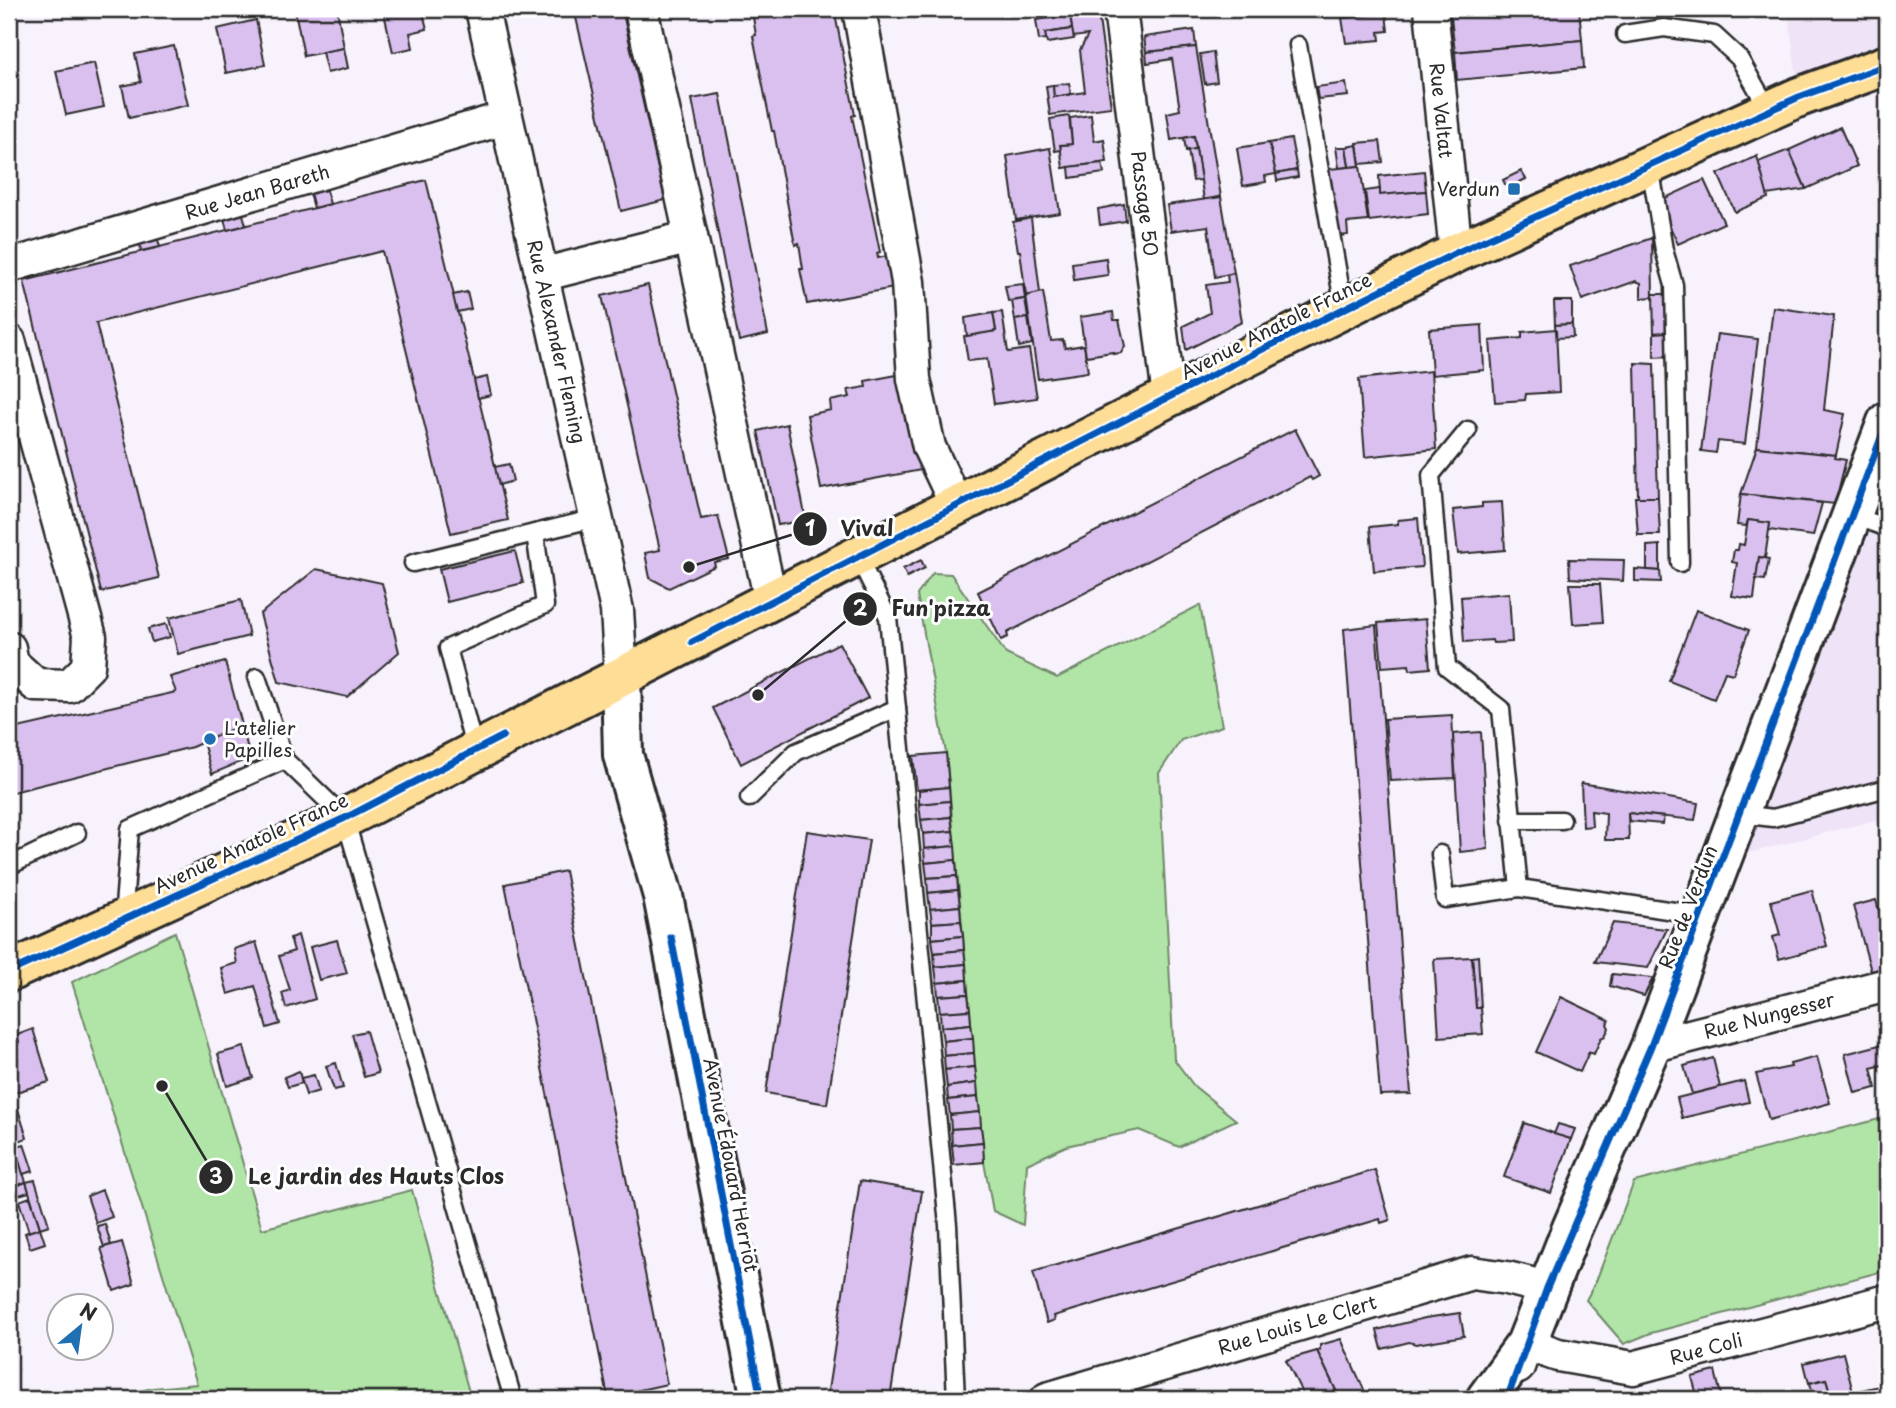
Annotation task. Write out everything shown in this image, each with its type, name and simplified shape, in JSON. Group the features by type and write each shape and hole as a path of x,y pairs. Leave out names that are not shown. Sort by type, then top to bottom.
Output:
{"main road":[{"name":"Avenue Anatole France","path":"1784,104 1887,47"},
{"name":"Avenue Anatole France","path":"9,972 345,818 1456,253 1784,104 1887,65"}],"street":[{"name":"Rue Alexander Fleming","path":"482,9 617,610 621,676"},
{"path":"641,9 771,601"},
{"path":"859,9 908,282 914,379 929,447 957,506"},
{"name":"Passage 50","path":"1120,9 1169,397"},
{"name":"Rue Valtat","path":"1431,9 1456,253"},
{"name":"Rue Jean Bareth","path":"9,266 505,118"},
{"path":"541,275 691,237"},
{"path":"9,341 90,637 88,667 69,686 36,685 12,663 9,648"},
{"name":"Rue de Verdun","path":"1507,1399 1547,1288 1651,1046 1887,422"},
{"name":"Avenue Édouard Herriot","path":"621,676 623,755 663,896 761,1399"},
{"name":"Rue Nungesser","path":"1651,1046 1887,985"},
{"name":"Rue Louis Le Clert","path":"1047,1399 1472,1273 1547,1288"},
{"name":"Rue Coli","path":"1526,1344 1558,1355 1633,1368 1887,1301"},
{"path":"1486,1399 1526,1344"}],"lane":[{"path":"1625,34 1664,28 1714,35 1784,104"},
{"path":"1298,45 1344,309"},
{"path":"1650,165 1664,250 1674,285 1680,563"},
{"path":"1468,430 1431,475 1447,667 1501,709 1519,888"},
{"path":"1852,515 1887,528"},
{"path":"413,563 596,518"},
{"path":"475,751 448,649 545,605 535,533"},
{"path":"858,557 888,617 948,1225 956,1399"},
{"path":"257,677 285,760 345,818 513,1399"},
{"path":"749,798 796,752 897,708"},
{"path":"123,919 130,829 285,760"},
{"path":"1740,814 1773,818 1887,788"},
{"path":"1511,820 1562,820"},
{"path":"9,866 77,833"},
{"path":"1440,854 1445,899 1519,888 1701,915"}],"shaded area":[{"path":"1788,9 1887,9 1887,61 1799,98"},
{"path":"1887,416 1887,817 1729,858"}],"green space":[{"path":"933,573 951,574 1006,654 1057,678 1200,605 1222,726 1181,740 1159,773 1174,1059 1194,1086 1236,1120 1179,1147 1139,1130 1066,1146 1027,1164 1023,1225 993,1211 984,1162 946,753 917,595"},
{"path":"175,932 262,1229 412,1190 471,1399 104,1399 153,1388 197,1384 72,982"},
{"path":"1887,1117 1887,1270 1651,1333 1624,1344 1586,1300 1596,1281 1634,1182"}],"building":[{"path":"337,9 344,48 304,56 295,11"},
{"path":"383,9 422,9 427,29 410,33 413,48 393,52"},
{"path":"574,9 622,9 665,200 621,211"},
{"path":"743,9 834,9 855,115 852,116 880,252 877,253 878,258 888,256 894,288 807,304 800,269 803,269 799,243 795,245 753,36 756,35 752,11 744,13"},
{"path":"1450,9 1579,9 1582,40 1455,52"},
{"path":"1098,12 1111,107 1050,115 1046,86 1053,85 1054,97 1085,92 1080,50 1088,35 1073,37 1070,15"},
{"path":"1386,13 1388,31 1379,32 1380,40 1346,43 1342,18"},
{"path":"1070,15 1072,29 1045,33 1047,39 1039,40 1036,20"},
{"path":"256,20 265,65 226,73 217,29"},
{"path":"1072,29 1074,39 1047,43 1045,33"},
{"path":"1194,30 1196,47 1146,52 1144,37"},
{"path":"1582,40 1584,68 1457,80 1455,52"},
{"path":"174,46 188,105 129,118 122,86 141,82 135,54"},
{"path":"1196,47 1221,197 1204,200 1194,136 1171,140 1167,113 1180,110 1172,59 1147,63 1146,52"},
{"path":"344,48 348,68 327,73 322,52"},
{"path":"1213,52 1217,82 1205,84 1200,54"},
{"path":"94,63 104,107 66,115 56,71"},
{"path":"1069,83 1071,94 1054,97 1053,85"},
{"path":"1346,83 1348,96 1318,99 1316,87"},
{"path":"720,94 768,334 739,341 692,99"},
{"path":"1091,115 1094,141 1104,139 1107,162 1063,168 1060,145 1072,144 1070,118"},
{"path":"1069,116 1072,144 1060,145 1061,150 1055,151 1050,119"},
{"path":"1840,127 1857,166 1806,189 1789,150"},
{"path":"1194,136 1196,149 1186,151 1184,138"},
{"path":"1291,139 1297,170 1276,174 1269,143"},
{"path":"1380,141 1383,162 1360,164 1357,143"},
{"path":"1269,143 1276,174 1265,176 1266,182 1243,186 1237,148"},
{"path":"1357,145 1360,166 1349,167 1346,147"},
{"path":"1336,147 1346,147 1349,167 1339,168"},
{"path":"1050,148 1060,213 1016,220 1007,156"},
{"path":"1196,149 1201,180 1193,181 1188,150"},
{"path":"1789,150 1806,189 1767,195 1758,162"},
{"path":"1757,156 1768,198 1735,212 1718,174"},
{"path":"1102,163 1104,173 1070,178 1069,167"},
{"path":"1360,166 1368,221 1347,223 1348,235 1340,236 1329,169"},
{"path":"1297,170 1298,177 1277,181 1276,174"},
{"path":"1424,171 1426,191 1380,195 1379,176"},
{"path":"1521,171 1526,179 1507,188 1503,180"},
{"path":"426,180 508,520 451,533 382,251 96,323 159,578 101,592 24,281"},
{"path":"1704,180 1724,223 1678,244 1662,210 1661,200"},
{"path":"1380,189 1380,195 1426,191 1428,214 1369,221 1365,191"},
{"path":"326,190 330,204 314,208 310,193"},
{"path":"1221,197 1234,273 1215,277 1208,226 1171,231 1167,205"},
{"path":"1124,204 1126,221 1100,225 1098,209"},
{"path":"242,211 246,225 227,230 223,215"},
{"path":"1031,218 1040,293 1026,296 1013,222"},
{"path":"156,233 160,247 141,251 139,237"},
{"path":"1652,238 1653,297 1641,298 1641,283 1636,281 1582,300 1570,266"},
{"path":"1106,258 1108,275 1074,280 1072,263"},
{"path":"1234,273 1242,322 1186,350 1183,326 1210,313 1206,285 1228,282 1227,275"},
{"path":"1023,284 1025,299 1008,301 1005,286"},
{"path":"648,285 701,519 718,516 729,559 714,562 715,566 669,588 650,578 645,553 660,550 602,296"},
{"path":"467,292 471,309 457,312 453,295"},
{"path":"1043,292 1051,341 1063,340 1065,348 1084,345 1088,372 1038,379 1026,296"},
{"path":"1653,294 1667,294 1668,332 1654,333"},
{"path":"1025,299 1028,318 1015,320 1012,301"},
{"path":"1554,301 1572,301 1572,324 1555,325"},
{"path":"1773,307 1834,316 1824,410 1845,414 1836,455 1757,447"},
{"path":"1002,312 1008,352 1029,349 1037,398 994,404 987,359 968,361 964,336 996,331 993,313"},
{"path":"1113,312 1114,320 1119,320 1125,346 1121,353 1086,356 1080,317"},
{"path":"993,313 996,331 967,336 965,318"},
{"path":"1028,318 1032,344 1019,347 1015,320"},
{"path":"1572,324 1573,337 1556,338 1555,325"},
{"path":"1482,325 1484,370 1432,375 1429,329"},
{"path":"1556,329 1559,392 1526,394 1525,400 1495,402 1490,341 1522,338 1522,332"},
{"path":"1668,332 1669,356 1654,357 1654,333"},
{"path":"1717,334 1758,339 1745,444 1718,441 1716,453 1701,451"},
{"path":"1635,363 1654,364 1658,497 1638,497"},
{"path":"1431,371 1436,449 1365,457 1359,379"},
{"path":"902,374 921,470 821,489 807,415 831,410 830,401 850,397 848,390 866,387 865,381"},
{"path":"487,377 491,395 478,398 474,380"},
{"path":"787,424 806,520 778,525 758,431"},
{"path":"1295,429 1319,476 1312,480 1310,477 1007,633 1008,637 1001,640 978,592"},
{"path":"1757,447 1836,455 1835,458 1846,460 1835,504 1741,494"},
{"path":"509,464 513,481 499,485 495,467"},
{"path":"1741,494 1822,503 1813,536 1769,530 1770,523 1748,520 1746,526 1737,525"},
{"path":"1635,497 1658,497 1660,535 1638,535"},
{"path":"1502,502 1505,550 1458,554 1453,510 1482,507 1482,503"},
{"path":"1418,518 1422,567 1374,571 1370,527 1398,524 1398,520"},
{"path":"1748,520 1770,523 1765,558 1759,557 1754,599 1732,596 1737,563 1732,562 1734,550 1738,550 1739,544 1744,545"},
{"path":"1660,545 1660,571 1647,570 1647,546"},
{"path":"515,551 523,583 447,602 439,569"},
{"path":"1759,557 1769,559 1765,580 1756,579"},
{"path":"1569,559 1624,560 1623,581 1570,578"},
{"path":"921,560 925,568 907,577 903,569"},
{"path":"316,569 382,583 399,652 347,697 279,682 260,614"},
{"path":"1635,569 1660,571 1661,582 1635,581"},
{"path":"1570,584 1600,584 1603,622 1573,624"},
{"path":"1509,593 1512,642 1464,642 1461,597"},
{"path":"241,600 249,636 178,654 169,618"},
{"path":"1696,610 1749,630 1733,674 1725,672 1714,699 1669,681"},
{"path":"1426,619 1430,668 1410,670 1409,665 1382,667 1378,623"},
{"path":"166,624 170,637 152,642 148,629"},
{"path":"1376,625 1411,1094 1380,1095 1344,629"},
{"path":"839,643 868,698 741,764 713,708"},
{"path":"225,662 242,725 192,747 9,793 9,730 176,692 170,677"},
{"path":"1452,715 1455,778 1390,781 1385,719"},
{"path":"242,725 250,758 212,774 203,742"},
{"path":"1481,732 1488,849 1460,852 1453,734"},
{"path":"946,753 949,787 917,790 913,756"},
{"path":"1581,783 1698,803 1695,820 1628,813 1629,840 1605,840 1606,813 1591,811 1592,826 1583,827"},
{"path":"949,787 950,801 919,804 919,790"},
{"path":"950,801 951,817 921,820 919,804"},
{"path":"1628,813 1664,817 1662,824 1629,821"},
{"path":"951,817 953,831 923,834 921,820"},
{"path":"807,831 869,840 827,1104 766,1093"},
{"path":"953,831 955,846 924,849 923,834"},
{"path":"955,846 956,860 925,863 924,849"},
{"path":"956,860 957,876 927,878 925,863"},
{"path":"565,871 667,1384 608,1397 505,884"},
{"path":"957,876 958,890 928,893 927,878"},
{"path":"958,890 960,906 930,909 928,893"},
{"path":"1812,890 1827,946 1779,959 1773,937 1780,935 1771,901"},
{"path":"1876,900 1887,940 1887,967 1871,971 1853,906"},
{"path":"960,906 961,921 932,923 930,909"},
{"path":"961,921 963,936 932,939 932,923"},
{"path":"1613,923 1667,929 1648,968 1595,962"},
{"path":"298,935 315,999 286,1008 282,993 290,990 279,956 294,951 290,938"},
{"path":"963,936 964,950 934,953 932,939"},
{"path":"337,940 347,973 319,980 310,947"},
{"path":"256,942 280,1024 267,1028 255,986 228,994 221,968 237,963 234,949"},
{"path":"964,950 966,964 935,967 934,953"},
{"path":"1478,956 1481,1008 1476,1008 1472,957"},
{"path":"1472,957 1476,1008 1481,1008 1483,1034 1439,1037 1434,959"},
{"path":"966,964 967,980 937,983 935,967"},
{"path":"1612,974 1653,978 1644,996 1610,986"},
{"path":"967,980 968,994 938,996 937,983"},
{"path":"968,994 970,1010 940,1012 938,996"},
{"path":"1561,997 1609,1020 1605,1036 1601,1038 1594,1054 1589,1052 1580,1072 1536,1052"},
{"path":"970,1010 971,1024 941,1027 940,1012"},
{"path":"971,1024 973,1038 943,1041 941,1027"},
{"path":"33,1029 49,1082 13,1093 27,1138 13,1143 9,1127 9,1046 19,1042 17,1035"},
{"path":"366,1031 378,1073 364,1077 352,1034"},
{"path":"973,1038 974,1053 944,1056 943,1041"},
{"path":"1887,1043 1887,1064 1871,1068 1876,1088 1855,1093 1845,1054"},
{"path":"244,1047 253,1078 227,1086 218,1054"},
{"path":"974,1053 975,1067 945,1070 944,1056"},
{"path":"1817,1057 1830,1103 1769,1120 1756,1074 1791,1067 1790,1064"},
{"path":"1713,1058 1720,1087 1692,1094 1684,1066"},
{"path":"336,1063 343,1088 334,1090 326,1066"},
{"path":"975,1067 977,1083 947,1087 945,1070"},
{"path":"299,1071 302,1083 288,1087 284,1077"},
{"path":"314,1075 319,1091 306,1095 301,1078"},
{"path":"1744,1081 1749,1102 1682,1118 1677,1098"},
{"path":"977,1083 978,1097 948,1100 947,1087"},
{"path":"978,1097 980,1112 950,1115 948,1100"},
{"path":"980,1112 981,1127 951,1129 950,1115"},
{"path":"1524,1123 1571,1139 1551,1193 1504,1177"},
{"path":"1558,1124 1575,1129 1571,1139 1554,1134"},
{"path":"981,1127 983,1142 952,1145 951,1129"},
{"path":"983,1142 984,1162 954,1165 952,1145"},
{"path":"14,1144 26,1182 9,1189 9,1145"},
{"path":"24,1144 33,1171 23,1174 15,1147"},
{"path":"1375,1170 1390,1220 1381,1223 1380,1219 1054,1316 1055,1320 1047,1323 1033,1272"},
{"path":"35,1180 49,1225 40,1228 26,1182"},
{"path":"860,1181 922,1191 890,1399 827,1397"},
{"path":"26,1182 29,1192 9,1198 9,1189"},
{"path":"102,1190 112,1217 96,1223 87,1196"},
{"path":"30,1197 40,1228 29,1232 19,1201"},
{"path":"105,1224 111,1245 104,1247 97,1226"},
{"path":"40,1228 45,1243 30,1248 25,1233"},
{"path":"122,1242 134,1284 114,1291 101,1248"},
{"path":"1460,1313 1464,1336 1416,1344 1409,1342 1382,1349 1377,1330 1425,1318"},
{"path":"1341,1339 1365,1392 1351,1399 1340,1399 1317,1351 1320,1350 1320,1345"},
{"path":"1317,1351 1340,1399 1305,1399 1286,1360"},
{"path":"1843,1353 1853,1392 1857,1391 1859,1399 1832,1399 1826,1379 1809,1383 1804,1363"},
{"path":"1715,1371 1722,1399 1698,1399 1692,1377"},
{"path":"1826,1379 1832,1399 1814,1399 1810,1383"},
{"path":"1884,1385 1887,1399 1859,1399 1857,1391"}],"cycle path":[{"path":"692,642 1251,355 1456,253 1799,97 1887,65"},
{"path":"1507,1399 1547,1288 1651,1046 1887,422"},
{"path":"9,972 345,818 503,736"},
{"path":"671,937 761,1399"}],"place":[{"name":"Verdun","path":"1514,189"},
{"name":"Vival","path":"689,567"},
{"name":"Fun'pizza","path":"758,695"},
{"name":"L'atelier Papilles","path":"210,739"},
{"name":"Le jardin des Hauts Clos","path":"162,1086"}]}
